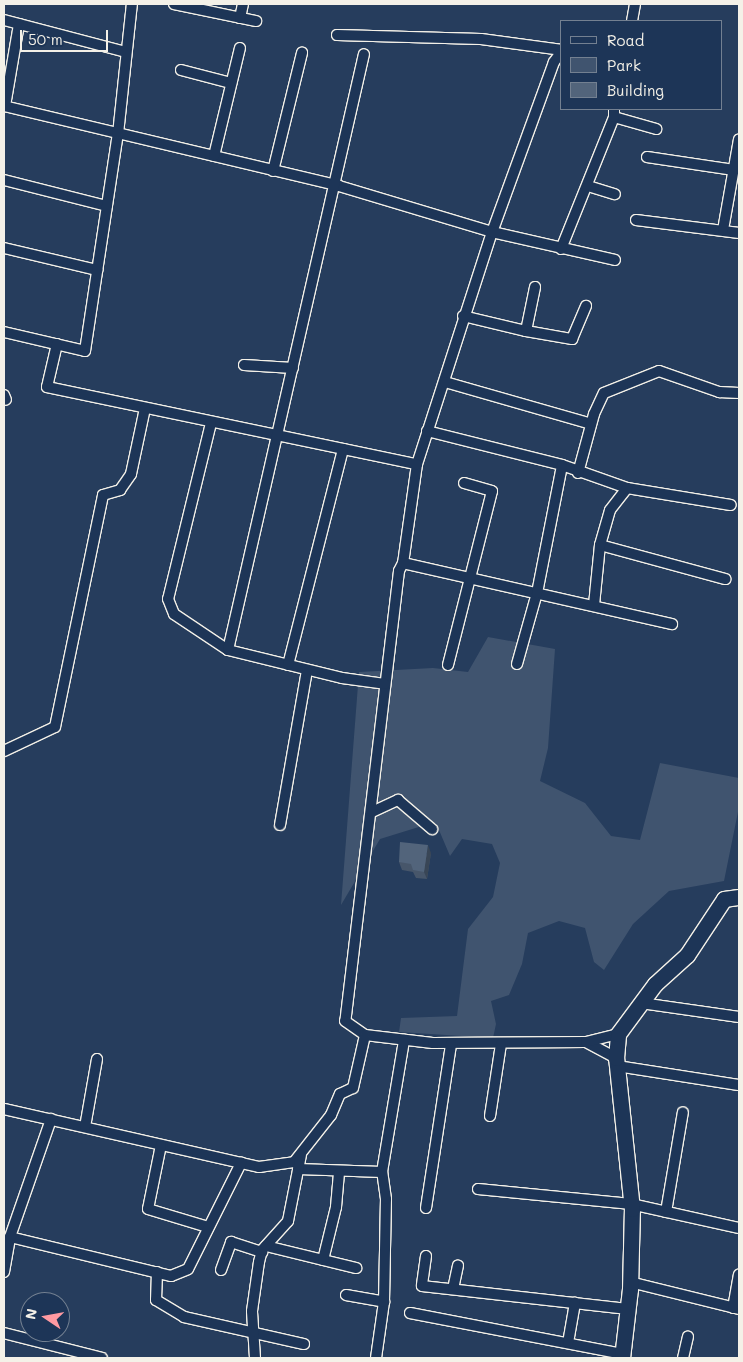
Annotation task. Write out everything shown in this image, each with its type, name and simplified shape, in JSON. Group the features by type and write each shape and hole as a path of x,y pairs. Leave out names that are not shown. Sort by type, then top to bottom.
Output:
{"main road":[{"path":"622,1356 630,1282 631,1204 616,1062 618,1034 655,984 687,955 724,899 739,897"}],"street":[{"path":"4,332 85,351 118,134 132,4"},
{"path":"180,4 256,22"},
{"path":"240,18 243,4"},
{"path":"632,20 635,4"},
{"path":"4,20 126,52"},
{"path":"19,24 5,106 334,186 492,232 615,260"},
{"path":"337,35 480,39 560,50"},
{"path":"214,156 240,48"},
{"path":"273,171 302,53"},
{"path":"560,53 554,62 492,232 463,316 445,382 417,464 404,563 399,571 372,812 345,1021 365,1035 452,1044 586,1042 618,1034"},
{"path":"228,650 364,54"},
{"path":"181,70 231,83"},
{"path":"561,248 588,186 614,113 656,129"},
{"path":"722,230 739,139"},
{"path":"647,157 734,170"},
{"path":"4,180 107,206"},
{"path":"588,186 615,194"},
{"path":"636,220 739,233"},
{"path":"4,248 97,270"},
{"path":"526,332 535,288"},
{"path":"463,316 526,332 572,339 586,306"},
{"path":"57,344 47,387 211,424 417,464"},
{"path":"244,365 293,368"},
{"path":"578,473 591,424 604,393 659,371 719,392 739,393"},
{"path":"445,382 591,424"},
{"path":"4,751 55,727 103,495 120,490 131,474 145,408"},
{"path":"211,424 168,599 174,614 228,650 307,670 385,684"},
{"path":"427,431 562,465 578,473 627,488 731,505"},
{"path":"288,665 343,449"},
{"path":"517,664 537,593 562,465"},
{"path":"448,665 492,491 464,483"},
{"path":"594,605 600,545 610,510 627,488"},
{"path":"600,545 724,578"},
{"path":"404,563 472,576 672,624"},
{"path":"280,825 307,670"},
{"path":"372,812 398,800 432,829"},
{"path":"641,1003 739,1017"},
{"path":"4,1109 259,1167 294,1162 331,1115 340,1094 353,1088 365,1035"},
{"path":"376,1358 384,1302 386,1199 382,1172 404,1040"},
{"path":"586,1042 616,1062 739,1085"},
{"path":"426,1208 452,1044"},
{"path":"490,1116 501,1044"},
{"path":"85,1127 97,1059"},
{"path":"666,1212 683,1112"},
{"path":"4,1272 10,1237 51,1119"},
{"path":"161,1145 148,1209 208,1227"},
{"path":"255,1358 252,1311 264,1249 288,1221 301,1154"},
{"path":"10,1237 170,1276 188,1269 241,1163"},
{"path":"298,1169 339,1173 382,1172"},
{"path":"323,1260 336,1207 339,1173"},
{"path":"478,1189 631,1204 739,1228"},
{"path":"220,1270 231,1242 356,1268"},
{"path":"426,1256 422,1286 628,1309"},
{"path":"454,1289 458,1266"},
{"path":"157,1272 156,1300 177,1313 304,1344"},
{"path":"630,1282 736,1308 739,1275"},
{"path":"346,1295 384,1302"},
{"path":"568,1343 576,1303"},
{"path":"410,1313 568,1343 622,1356"},
{"path":"4,1333 102,1358"},
{"path":"683,1358 688,1337"}],"green space":[{"path":"488,637 555,649 548,748 540,781 585,803 611,836 640,840 660,763 739,778 739,807 724,881 669,891 633,924 604,970 594,962 585,928 559,921 528,933 522,964 509,995 491,1001 496,1024 493,1038 399,1032 401,1018 457,1016 468,929 493,897 500,863 492,844 462,839 450,856 436,823 422,826 380,839 341,905 359,672 433,668 468,672"}],"building":[{"path":"400,842 428,845 424,872 413,870 411,864 399,862"}]}
